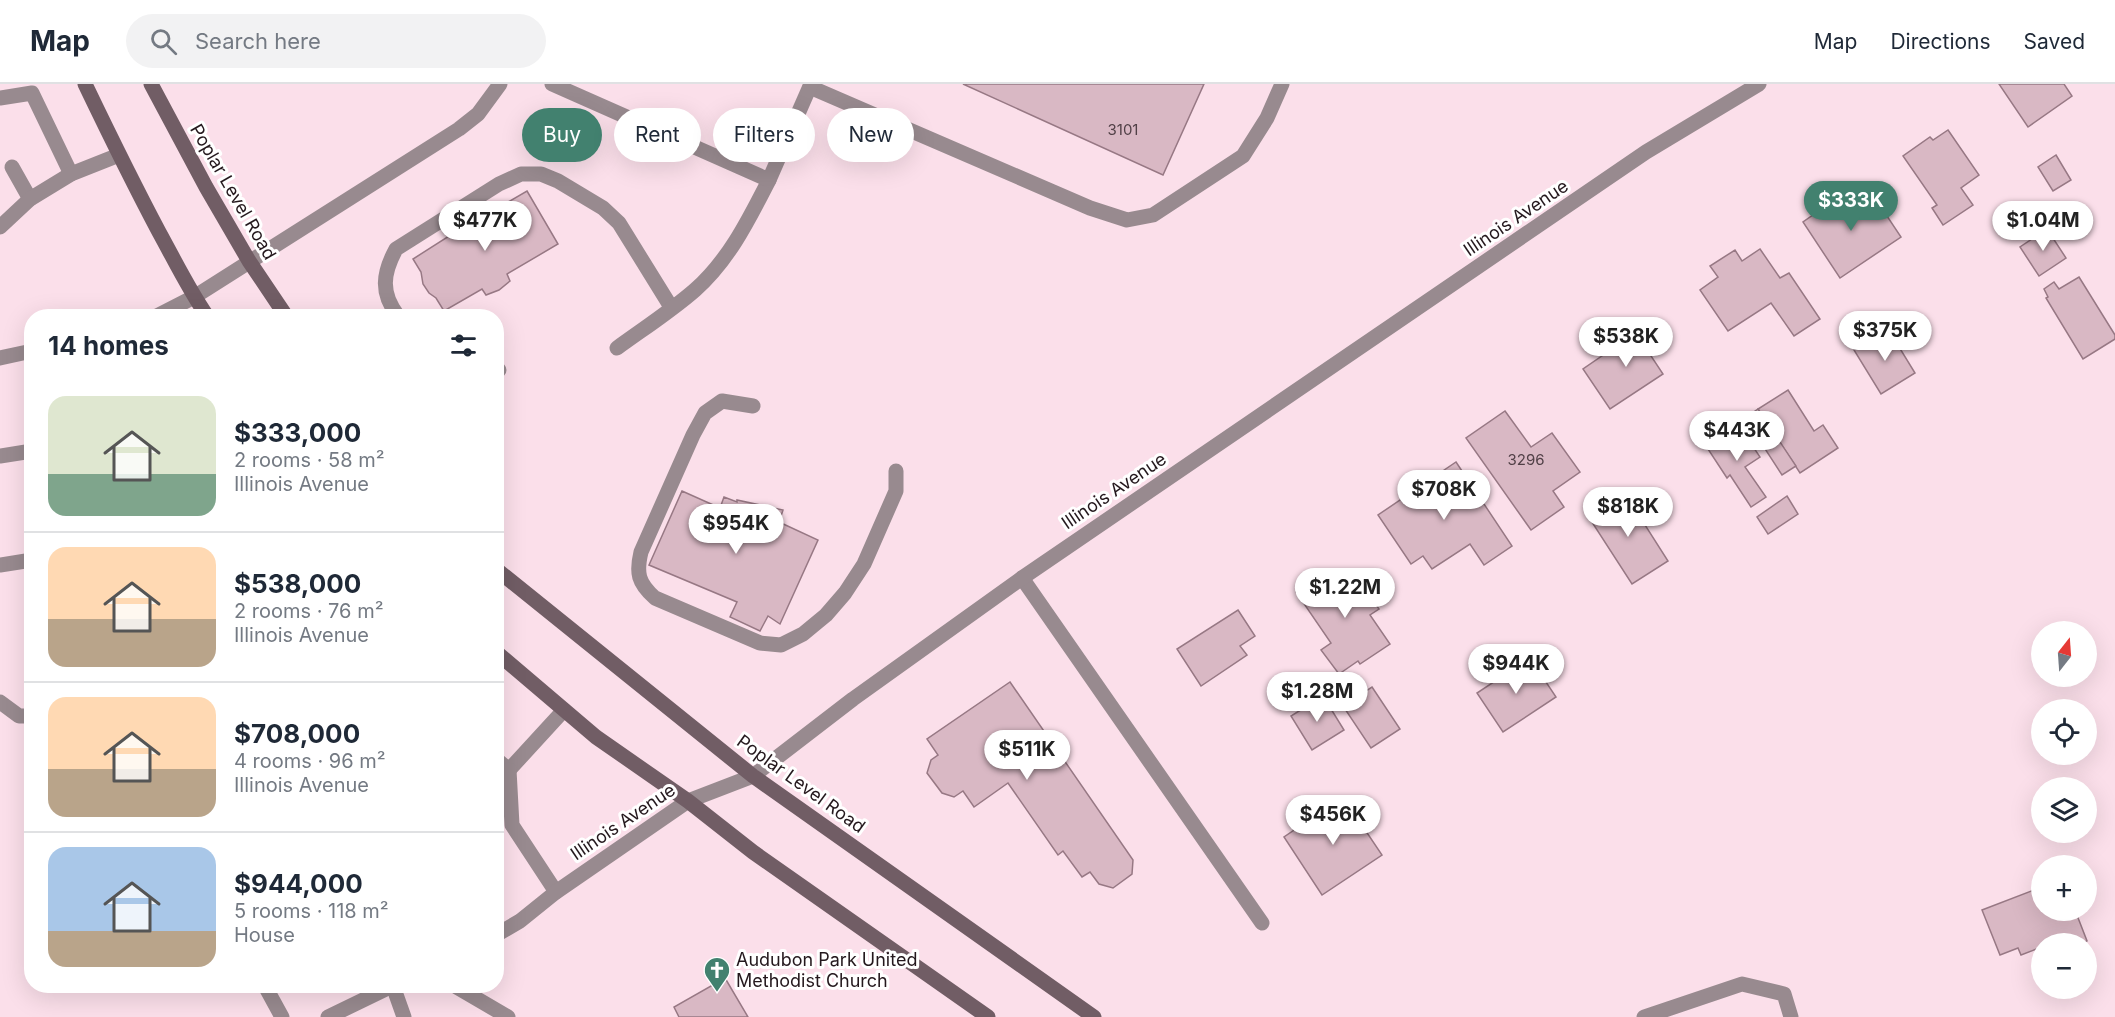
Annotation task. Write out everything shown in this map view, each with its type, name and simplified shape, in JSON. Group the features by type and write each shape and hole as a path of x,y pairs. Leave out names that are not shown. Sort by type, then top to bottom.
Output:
{"main road":[{"path":"85,84 119,155 202,309"},
{"name":"Poplar Level Road","path":"151,84 206,187 249,261 281,309"},
{"name":"Poplar Level Road","path":"504,575 753,776 1094,1017"},
{"path":"504,659 596,736 688,801 753,852 988,1017"}],"street":[{"path":"171,309 194,297 459,129 478,114 500,84"},
{"path":"552,84 769,180"},
{"path":"617,348 696,290 728,253 748,222 769,180 810,85 1090,208 1127,220 1152,215 1243,156 1267,118 1282,84"},
{"name":"Illinois Avenue","path":"504,930 520,921 556,891 688,801 753,776 853,699 1022,578 1646,152 1759,84"},
{"path":"0,98 32,93 71,174"},
{"path":"0,227 30,199 71,174 119,155"},
{"path":"12,167 30,199"},
{"path":"392,309 384,283 387,264 396,249 499,184 521,174 541,174 549,177 603,208 619,223 672,307"},
{"path":"0,358 24,353"},
{"path":"753,406 722,401 705,413 693,435 637,567 640,581 655,598 760,643 781,645 803,634 826,615 845,593 864,564 894,498 896,471"},
{"path":"0,456 24,452"},
{"path":"0,565 24,561"},
{"path":"1022,578 1262,923"},
{"path":"0,702 19,716 24,716"},
{"path":"556,891 512,825 509,770 564,710"},
{"path":"504,766 509,770"},
{"path":"1644,1017 1742,984 1784,994 1791,1017"},
{"path":"269,993 282,1017"},
{"path":"328,1017 378,993"},
{"path":"395,993 404,1017"},
{"path":"467,993 508,1017"}],"building":[{"path":"963,84 1204,84 1163,175"},
{"path":"1999,84 2064,84 2072,96 2028,127"},
{"path":"1948,130 1979,175 1961,188 1973,205 1943,225 1932,208 1937,205 1903,156 1930,137 1933,140"},
{"path":"2056,155 2071,180 2053,191 2038,167"},
{"path":"527,191 558,244 507,274 510,281 499,290 486,295 482,289 447,309 443,309 423,284 421,272 413,259"},
{"path":"1871,192 1901,237 1840,278 1803,222 1843,194 1851,206"},
{"path":"2047,229 2066,258 2039,276 2020,247"},
{"path":"1760,249 1780,278 1789,273 1820,319 1794,336 1771,303 1728,331 1700,290 1718,277 1710,266 1735,250 1742,261"},
{"path":"2079,277 2115,335 2115,339 2083,359 2046,298 2048,297 2044,289 2054,282 2059,289"},
{"path":"1647,325 1663,348 1651,356 1663,374 1610,409 1583,369"},
{"path":"1888,329 1915,373 1881,394 1854,350"},
{"path":"1788,390 1814,431 1823,425 1838,448 1800,473 1758,409"},
{"path":"1758,409 1796,466 1782,475 1745,418"},
{"path":"1505,411 1531,447 1552,433 1580,472 1553,491 1564,507 1531,530 1466,438"},
{"path":"1738,424 1760,457 1745,467 1766,497 1751,507 1730,475 1727,478 1706,446"},
{"path":"1456,462 1512,546 1484,565 1470,544 1432,569 1423,556 1411,564 1378,515"},
{"path":"682,491 720,508 724,497 737,502 737,500 783,510 779,522 818,540 780,624 768,616 760,631 730,617 737,602 649,565"},
{"path":"1624,492 1668,561 1632,584 1588,516"},
{"path":"1787,496 1798,514 1768,534 1757,517"},
{"path":"1352,570 1379,609 1370,615 1390,644 1360,664 1358,661 1339,674 1321,650 1331,643 1296,592 1311,582 1313,585 1331,573 1336,580"},
{"path":"1238,610 1255,636 1240,646 1247,655 1201,686 1177,649"},
{"path":"1530,658 1556,697 1503,732 1477,693"},
{"path":"1010,682 1133,860 1132,874 1113,888 1099,884 1090,872 1082,877 1063,851 1058,855 1008,783 974,807 963,791 954,797 942,793 927,773 931,760 938,755 927,739"},
{"path":"1372,687 1400,729 1371,748 1343,706"},
{"path":"1323,696 1344,730 1312,750 1291,716"},
{"path":"1343,797 1382,855 1322,895 1284,837"},
{"path":"2031,891 2031,921 2079,921 2084,933 2031,933 2031,951 2021,955 2018,948 2000,955 1982,910"},
{"name":"Audubon Park United Methodist Church","path":"725,978 748,1017 679,1017 674,1007"}],"place":[{"name":"Audubon Park United Methodist Church","path":"717,993"}]}
